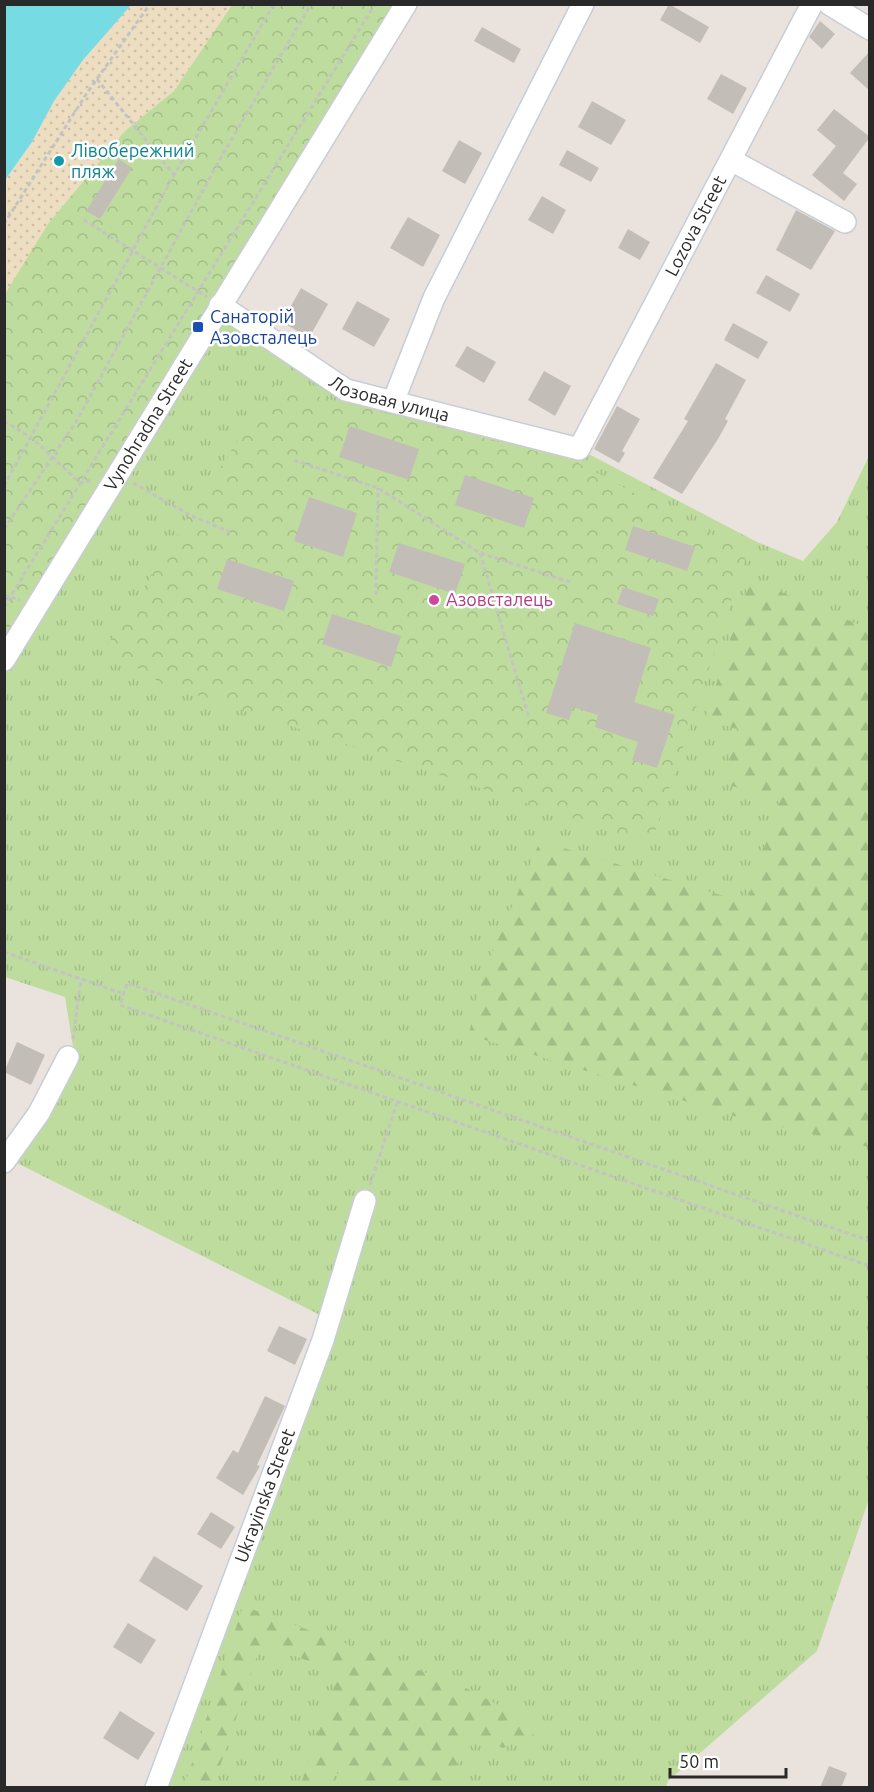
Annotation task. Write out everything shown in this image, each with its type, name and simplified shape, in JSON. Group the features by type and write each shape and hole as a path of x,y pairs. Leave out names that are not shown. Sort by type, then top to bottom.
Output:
{"street":[{"name":"Vynohradna Street","path":"4,660 406,4"},
{"path":"393,402 434,298 583,4"},
{"name":"Lozova Street","path":"579,449 812,4"},
{"path":"829,4 870,29"},
{"path":"731,160 845,222"},
{"name":"Лозовая улица","path":"220,305 346,390 579,449"},
{"path":"4,1162 39,1113 68,1057"},
{"name":"Ukrayinska Street","path":"156,1788 323,1340 365,1201"}],"path":[{"path":"4,224 97,79 150,4"},
{"path":"4,486 174,175 274,4"},
{"path":"4,530 53,458 97,384 260,89 311,4"},
{"path":"4,607 375,4"},
{"path":"97,79 174,175"},
{"path":"84,220 110,234 133,253 198,291"},
{"path":"4,421 32,438 80,483"},
{"path":"294,460 378,488 480,553 573,583"},
{"path":"80,483 118,474 190,515 230,532"},
{"path":"376,595 378,488"},
{"path":"480,553 529,718"},
{"path":"4,952 124,994"},
{"path":"77,1021 81,979"},
{"path":"870,1241 127,983 120,1005 870,1266"},
{"path":"365,1201 397,1102"}],"green space":[{"path":"232,5 406,5 5,660 5,294 48,224 125,131 174,91"},
{"path":"220,305 346,390 579,449 757,542 803,561 837,522 869,456 869,1499 817,1651 668,1781 666,1787 165,1787 338,1324 13,1161 75,1059 65,997 5,977 4,660"},
{"name":"Азовсталець","path":"273,385 574,461 747,553 651,844 162,684 106,647"},
{"path":"750,579 869,629 869,1147 734,1116 469,1035 479,984 540,841 747,903 779,801 723,783 737,729 705,719"},
{"path":"243,1606 462,1686 544,1729 503,1748 471,1737 445,1787 381,1787 336,1773 330,1787 300,1787 339,1672 261,1644 213,1787 184,1787"}],"sand":[{"name":"Лівобережний пляж","path":"131,5 232,5 174,91 125,131 5,294 5,180 32,142 54,101 83,60"}],"water":[{"path":"5,4 131,5 83,60 54,101 32,142 5,180"}],"building":[{"path":"669,4 709,27 700,43 660,20"},
{"path":"820,21 835,34 822,49 809,37"},
{"path":"482,27 521,49 514,63 474,41"},
{"path":"870,51 870,91 850,73"},
{"path":"721,74 747,88 733,114 707,99"},
{"path":"592,101 626,120 611,145 578,127"},
{"path":"834,109 870,137 843,173 857,184 844,201 812,175 836,146 817,130"},
{"path":"459,140 482,153 465,184 442,171"},
{"path":"567,150 599,168 591,182 559,165"},
{"path":"119,159 132,168 100,219 86,211"},
{"path":"542,196 566,210 553,234 528,220"},
{"path":"796,210 835,231 811,270 776,250"},
{"path":"408,217 440,235 423,267 390,248"},
{"path":"628,229 650,242 640,260 618,248"},
{"path":"766,275 800,294 790,312 756,293"},
{"path":"301,288 328,304 309,338 282,322"},
{"path":"357,301 390,319 374,347 342,329"},
{"path":"733,323 768,342 758,359 724,340"},
{"path":"467,346 496,362 484,383 455,366"},
{"path":"716,363 746,380 725,419 728,421 718,439 682,494 653,478 688,421 684,419"},
{"path":"544,371 571,386 555,416 528,400"},
{"path":"617,406 640,419 622,451 625,453 619,463 594,449"},
{"path":"350,426 419,449 409,480 339,457"},
{"path":"465,475 534,498 524,528 455,505"},
{"path":"309,497 357,513 343,557 294,541"},
{"path":"633,526 695,547 687,571 625,550"},
{"path":"399,543 465,564 455,594 389,572"},
{"path":"227,559 294,581 284,611 217,589"},
{"path":"623,587 659,599 653,616 617,604"},
{"path":"332,614 401,636 391,667 322,644"},
{"path":"575,623 651,648 634,702 675,715 657,768 632,760 638,742 595,727 598,715 573,707 569,720 546,713"},
{"path":"17,1042 45,1055 31,1085 4,1072"},
{"path":"279,1326 307,1339 295,1365 267,1351"},
{"path":"265,1396 285,1406 257,1465 260,1466 243,1495 216,1478 233,1450 238,1453"},
{"path":"211,1512 235,1527 221,1549 197,1534"},
{"path":"154,1556 203,1586 187,1611 139,1581"},
{"path":"128,1623 156,1640 141,1664 113,1647"},
{"path":"120,1711 155,1733 138,1760 103,1738"},
{"path":"829,1766 847,1773 841,1788 820,1788"}],"place":[{"name":"Лівобережний пляж","path":"59,161"},
{"name":"Санаторій Азовсталець","path":"198,327"},
{"name":"Азовсталець","path":"434,600"}]}
